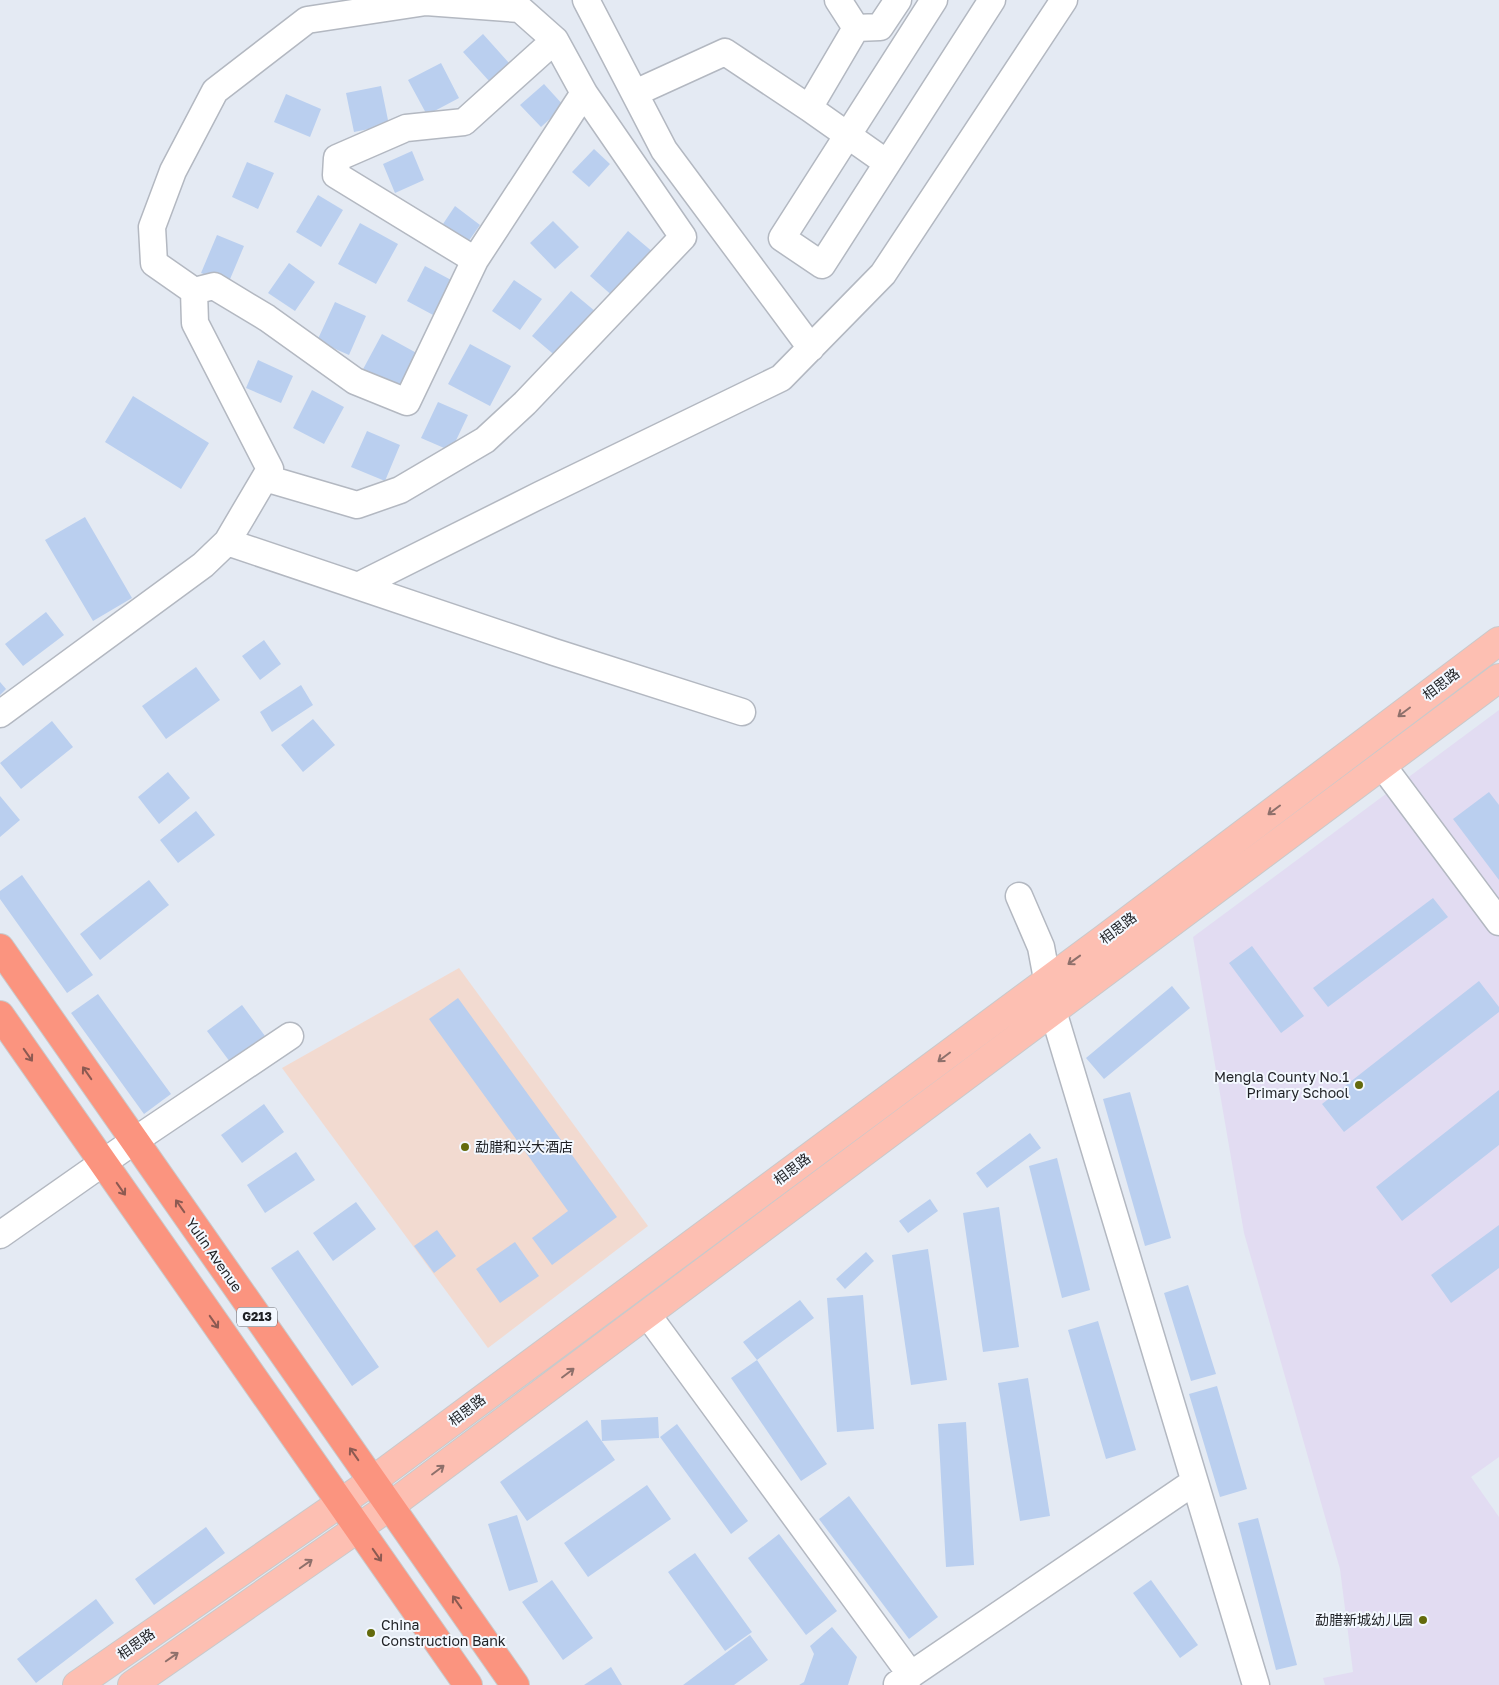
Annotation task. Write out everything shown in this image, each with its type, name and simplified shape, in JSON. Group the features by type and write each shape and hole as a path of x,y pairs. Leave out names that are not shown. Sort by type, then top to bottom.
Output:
{"highway":[{"name":"Yulin Avenue","path":"0,948 515,1685"},
{"name":"G213","path":"0,1015 468,1685"}],"main road":[{"name":"相思路","path":"77,1685 372,1481 1047,980 1499,641"},
{"name":"相思路","path":"132,1685 390,1506 1499,678"}],"street":[{"path":"586,0 664,150 810,348"},
{"path":"838,0 856,28"},
{"path":"856,28 880,27 898,0"},
{"path":"934,0 782,238 822,265 992,0"},
{"path":"358,586 781,378 883,274 1064,0"},
{"path":"265,478 357,505 400,490 485,440 525,403 683,237 584,93 555,40 520,9 426,2 307,20 215,91 173,171 152,227 154,263 194,291 214,286 267,318 355,380 407,402 475,260 584,93"},
{"path":"809,108 856,28"},
{"path":"475,260 336,175 337,158 406,128 464,122 555,40"},
{"path":"635,93 725,52 888,163"},
{"path":"0,714 203,565 227,542 270,469 195,323 194,291"},
{"path":"227,542 742,712"},
{"path":"1382,765 1499,922"},
{"path":"1019,896 1041,947 1052,1011 1256,1685"},
{"path":"0,1234 290,1036"},
{"path":"647,1314 903,1680 1194,1482"}],"shaded area":[{"name":"Mengla County No.1 Primary School","path":"1499,710 1499,1457 1471,1477 1499,1517 1499,1685 1325,1685 1323,1678 1353,1672 1340,1569 1244,1233 1193,937"},
{"name":"勐腊和兴大酒店","path":"459,968 648,1226 488,1348 282,1068"}],"building":[{"path":"483,34 509,63 489,81 463,52"},
{"path":"441,63 459,98 427,115 408,80"},
{"path":"544,84 564,106 541,127 520,105"},
{"path":"381,86 389,125 354,132 346,93"},
{"path":"286,94 321,109 310,137 274,122"},
{"path":"594,149 610,164 589,187 572,172"},
{"path":"412,151 424,180 395,193 383,164"},
{"path":"247,162 274,173 258,209 232,197"},
{"path":"318,195 343,210 321,247 296,232"},
{"path":"455,206 480,225 468,242 443,224"},
{"path":"553,221 579,247 555,269 530,243"},
{"path":"360,223 398,244 376,284 338,264"},
{"path":"628,231 654,253 615,298 590,276"},
{"path":"217,235 244,246 228,284 201,273"},
{"path":"289,263 315,282 295,311 268,293"},
{"path":"425,266 453,281 435,316 407,301"},
{"path":"514,280 542,299 520,330 492,311"},
{"path":"571,291 596,312 558,358 532,336"},
{"path":"335,302 366,316 349,355 317,341"},
{"path":"382,334 422,356 400,395 361,373"},
{"path":"470,344 511,366 490,406 448,384"},
{"path":"258,360 293,376 281,403 246,388"},
{"path":"312,390 344,407 324,444 293,428"},
{"path":"133,396 209,443 181,489 105,442"},
{"path":"438,402 468,415 451,451 421,438"},
{"path":"367,431 400,445 385,481 351,467"},
{"path":"85,517 132,598 93,621 45,540"},
{"path":"46,612 64,635 23,666 5,644"},
{"path":"264,640 281,664 260,680 242,656"},
{"path":"196,667 220,700 166,739 142,706"},
{"path":"0,682 6,689 0,695"},
{"path":"301,685 313,705 272,732 260,712"},
{"path":"313,719 335,745 303,772 281,745"},
{"path":"52,721 73,747 21,789 0,763"},
{"path":"168,772 190,798 159,824 138,797"},
{"path":"1489,792 1499,805 1499,880 1453,819"},
{"path":"0,796 20,820 0,837"},
{"path":"196,811 215,835 178,863 160,840"},
{"path":"22,875 93,975 67,993 0,899 0,891"},
{"path":"149,880 169,905 100,960 80,934"},
{"path":"1433,898 1448,917 1328,1007 1313,988"},
{"path":"1252,946 1304,1016 1281,1033 1229,963"},
{"path":"1479,981 1499,1007 1499,1012 1344,1132 1322,1104"},
{"path":"1172,986 1190,1008 1104,1079 1086,1058"},
{"path":"98,994 171,1094 144,1114 71,1013"},
{"path":"458,998 617,1217 552,1265 532,1238 568,1211 429,1019"},
{"path":"242,1005 265,1036 230,1062 207,1031"},
{"path":"1499,1090 1499,1145 1402,1221 1376,1187"},
{"path":"1130,1092 1171,1238 1145,1246 1103,1099"},
{"path":"264,1104 284,1132 242,1163 221,1135"},
{"path":"1030,1133 1041,1148 987,1188 976,1173"},
{"path":"296,1152 315,1180 265,1213 247,1185"},
{"path":"1057,1158 1090,1290 1062,1298 1029,1166"},
{"path":"930,1199 938,1211 908,1233 899,1221"},
{"path":"356,1202 376,1229 333,1261 313,1233"},
{"path":"999,1207 1019,1347 983,1352 963,1213"},
{"path":"1499,1225 1499,1268 1451,1303 1431,1275"},
{"path":"437,1230 456,1256 434,1273 414,1246"},
{"path":"515,1242 539,1276 500,1303 476,1269"},
{"path":"928,1249 947,1380 911,1385 892,1255"},
{"path":"298,1250 379,1367 352,1386 271,1268"},
{"path":"866,1252 874,1261 845,1289 836,1279"},
{"path":"1188,1285 1216,1374 1191,1381 1164,1293"},
{"path":"863,1295 874,1429 837,1432 827,1298"},
{"path":"800,1300 814,1318 757,1360 743,1342"},
{"path":"1098,1321 1136,1450 1106,1459 1068,1330"},
{"path":"757,1360 827,1464 801,1481 731,1378"},
{"path":"1028,1378 1050,1516 1020,1521 998,1383"},
{"path":"1217,1386 1247,1489 1220,1497 1189,1394"},
{"path":"658,1417 659,1438 602,1441 601,1420"},
{"path":"587,1420 615,1460 527,1521 500,1482"},
{"path":"966,1422 974,1565 946,1567 938,1424"},
{"path":"677,1424 748,1521 731,1534 660,1437"},
{"path":"647,1485 671,1519 588,1577 564,1543"},
{"path":"849,1496 938,1617 909,1639 819,1519"},
{"path":"517,1515 538,1582 509,1591 488,1524"},
{"path":"1258,1518 1297,1665 1276,1670 1238,1523"},
{"path":"206,1527 225,1553 154,1605 135,1579"},
{"path":"779,1534 837,1611 806,1635 748,1558"},
{"path":"695,1553 752,1632 725,1651 668,1572"},
{"path":"552,1580 593,1638 563,1660 522,1602"},
{"path":"1151,1580 1198,1645 1180,1658 1133,1593"},
{"path":"96,1599 114,1623 36,1683 17,1659"},
{"path":"832,1627 857,1657 848,1685 799,1685 804,1682 814,1654 810,1646"},
{"path":"750,1635 768,1660 734,1685 683,1685"},
{"path":"611,1667 622,1685 584,1685"}],"place":[{"name":"Mengla County No.1 Primary School","path":"1359,1085"},
{"name":"勐腊和兴大酒店","path":"465,1147"},
{"name":"勐腊新城幼儿园","path":"1423,1620"},
{"name":"China Construction Bank","path":"371,1633"}]}
